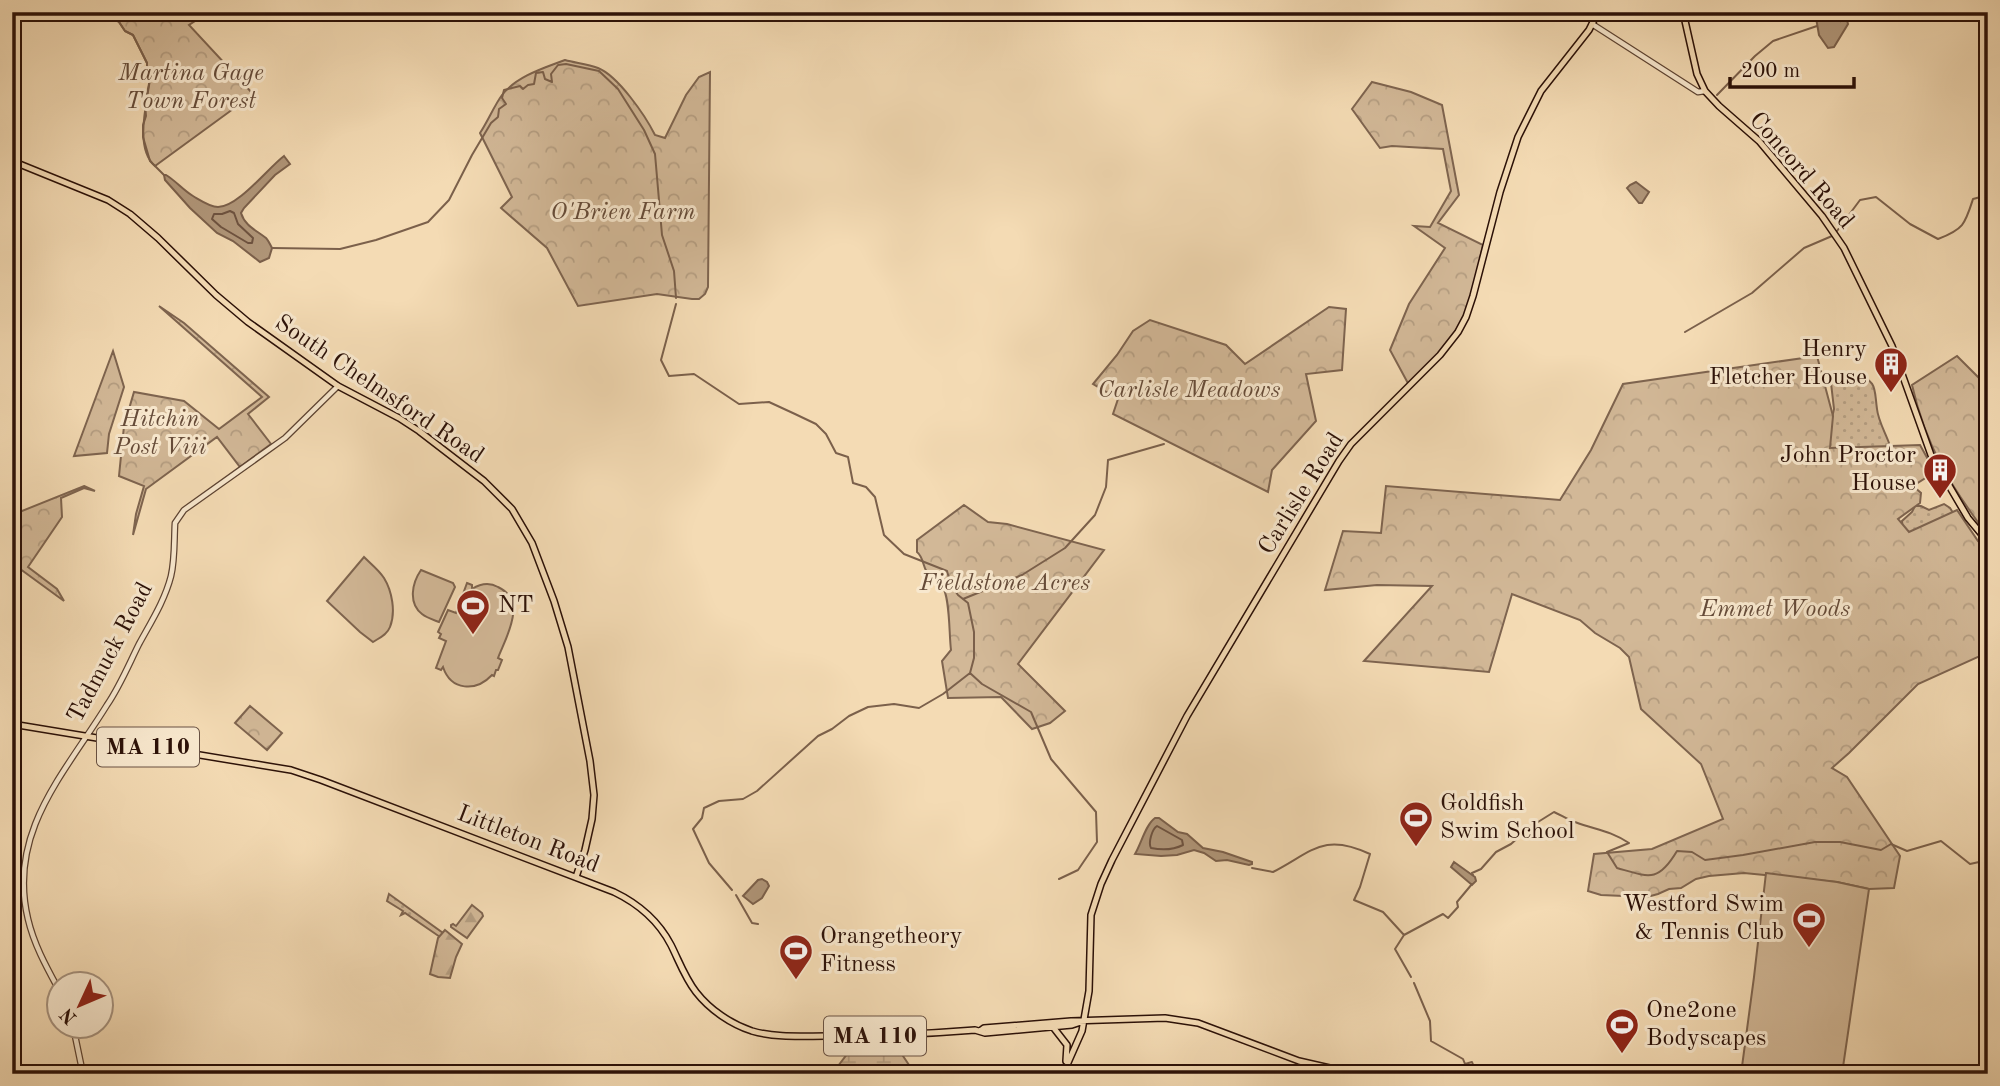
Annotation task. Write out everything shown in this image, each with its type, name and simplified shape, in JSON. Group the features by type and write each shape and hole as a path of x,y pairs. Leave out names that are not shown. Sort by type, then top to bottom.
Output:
{"main road":[{"name":"Carlisle Road","path":"1063,1074 1082,1031 1089,991 1091,915 1113,858 1187,716 1339,461 1351,444 1440,355 1458,332 1474,296 1500,192 1518,137 1541,91 1592,24 1598,12"},
{"name":"Concord Road","path":"1684,12 1693,63 1705,91 1759,141 1836,234 1892,346 1931,455 1969,518 1988,542"},
{"name":"South Chelmsford Road","path":"12,161 108,200 131,214 238,314 338,386 407,423 478,477 512,509 532,542 568,647 593,782 590,827 576,877"},
{"name":"Littleton Road","path":"12,724 297,772 614,892 644,910 656,922 699,996 723,1017 764,1034 788,1036 985,1033 1072,1025 1084,1021"},
{"name":"Littleton Road","path":"980,1031 984,1028 1066,1021 1157,1017 1191,1021 1299,1061 1334,1069 1536,1071 1574,1074"},
{"path":"1053,1027 1067,1045 1066,1065"}],"street":[{"path":"1592,24 1698,92 1705,91"},
{"name":"Tadmuck Road","path":"48,970 32,932 26,907 24,882 29,842 37,816 65,767 118,686 168,587 179,516 285,438 338,386"},
{"path":"76,1040 83,1074"}],"green space":[{"name":"Martina Gage Town Forest","path":"102,12 209,12 189,25 254,95 155,166 149,158 143,137 150,79 147,63 133,35"},
{"name":"O'Brien Farm","path":"565,60 606,72 630,97 655,135 665,138 686,95 699,77 710,72 708,287 699,299 657,294 578,306 547,248 501,208 512,197 480,133 508,88 531,73"},
{"path":"1372,82 1411,92 1442,105 1459,195 1438,223 1483,245 1471,300 1456,334 1410,387 1390,350 1409,304 1445,248 1414,226 1430,227 1451,191 1443,149 1392,146 1380,148 1352,109"},
{"name":"Hitchin Post Viii","path":"159,306 184,323 269,397 248,414 271,444 240,467 217,437 146,489 133,535 144,486 119,476 124,426 134,392 184,401 219,429 262,397"},
{"name":"Carlisle Meadows","path":"1329,307 1346,309 1342,370 1306,374 1316,421 1272,470 1268,492 1113,414 1118,399 1093,384 1133,331 1150,320 1226,345 1245,364"},
{"name":"Hitchin Post Viii","path":"113,351 124,387 109,434 107,453 74,456"},
{"name":"Emmet Woods","path":"1817,356 1833,416 1830,448 1920,445 1935,472 1913,486 1921,493 1920,503 1898,519 1909,532 1957,510 1978,541 1988,550 1988,650 1918,684 1832,768 1847,777 1900,856 1894,888 1869,889 1837,882 1744,873 1696,879 1681,888 1669,889 1647,897 1601,895 1588,891 1594,854 1652,849 1723,819 1701,764 1641,709 1629,657 1580,620 1512,594 1489,672 1364,661 1432,586 1377,585 1325,590 1343,531 1381,533 1386,486 1560,500 1591,450 1623,384"},
{"path":"1957,356 1988,387 1988,536 1941,465 1924,428 1912,385"},
{"path":"1855,373 1868,379 1874,386 1879,417 1889,443 1885,453 1831,452 1826,445 1834,409 1831,383 1834,379"},
{"name":"Hitchin Post Viii","path":"84,486 95,491 84,488 61,498 62,517 28,567 57,589 64,601 12,563 12,515"},
{"path":"1944,504 1955,516 1817,616 1903,531 1902,521 1915,506 1929,510"},
{"name":"Fieldstone Acres","path":"964,505 988,522 1007,524 1104,550 1018,664 1065,711 1050,723 1032,729 1001,697 948,698 942,661 951,650 947,600 941,586 925,569 917,552 917,540"},
{"path":"364,557 384,578 392,602 390,627 373,642 327,601"},
{"path":"421,570 453,583 455,587 439,622 422,614 413,599 415,581"},
{"name":"NT","path":"467,583 472,585 472,589 485,584 498,587 507,593 513,610 509,630 498,658 502,660 498,670 486,681 472,686 458,685 443,667 441,670 436,668 446,641 439,638 441,634 438,632 448,610 456,613"},
{"path":"250,706 282,733 267,750 235,723"},
{"name":"Westford Swim & Tennis Club","path":"1766,873 1869,889 1842,1074 1741,1074"},
{"path":"389,894 443,933 440,937 405,913 401,915 403,911 387,901"},
{"path":"472,905 483,916 467,938 451,925 456,926"},
{"path":"445,930 462,944 450,978 430,974 438,938"},
{"path":"897,1047 915,1074 832,1074 851,1049"}],"water":[{"path":"1815,12 1841,12 1841,21 1847,20 1848,24 1834,47 1828,48 1819,35"},
{"path":"284,156 290,164 275,175 241,213 248,225 266,238 272,248 269,258 260,262 233,241 217,233 190,208 165,180 164,175 189,194 208,205 218,207 234,201"},
{"path":"1636,182 1649,192 1642,203 1639,203 1627,188"},
{"path":"1155,818 1178,832 1187,834 1203,848 1223,852 1252,864 1216,861 1194,850 1177,855 1135,854 1146,829"},
{"path":"1454,862 1475,877 1476,881 1472,885 1451,867"},
{"path":"762,879 769,886 762,898 753,904 743,896"}],"waterway":[{"path":"102,12 133,35 147,63 150,79 143,137 150,161 164,175"},
{"path":"1717,95 1773,41 1817,26"},
{"path":"272,248 340,249 428,222 449,200 472,155 491,123 498,117 499,109 506,104 502,98 504,90 520,86 523,89 534,84 536,73 543,72 545,79 552,82 551,74 558,65 566,64 599,71 618,89 644,130 655,154 662,235 674,271 676,298"},
{"path":"1837,231 1860,200 1876,197 1910,224 1938,239 1962,225 1973,199 1988,195"},
{"path":"1685,332 1752,293 1804,248 1832,236"},
{"path":"676,304 661,360 669,376 694,374 739,404 769,402 816,424 826,434 836,453 848,457 853,483 866,487 875,497 884,535 904,554 947,571 951,585 968,603 974,632 974,658 970,673 943,694 919,708 894,704 868,707 849,716 818,736 757,791 743,799 719,801 704,808 702,818 693,829 709,863 732,890"},
{"path":"963,599 1022,575 1065,548 1095,515 1106,487 1108,460 1164,444"},
{"path":"970,673 982,684 1031,712 1051,759 1096,812 1097,842 1078,870 1059,879"},
{"path":"1473,875 1472,873 1481,869 1496,852 1554,812 1629,843 1607,852 1617,868 1645,875 1658,873 1677,851 1692,852 1705,860 1815,842 1840,842 1881,850 1891,844 1907,851 1941,841 1970,864 1988,860"},
{"path":"1252,868 1273,872 1318,847 1329,845 1354,848 1370,854 1354,900 1383,912 1404,935"},
{"path":"1411,977 1395,949 1404,935 1443,914 1448,918 1472,884"},
{"path":"736,895 752,923 758,924"},
{"path":"1414,983 1430,1021 1431,1041 1463,1059 1465,1064 1472,1062 1474,1067"}],"place":[{"name":"Henry Fletcher House","path":"1891,394"},
{"name":"John Proctor House","path":"1940,500"},
{"name":"NT","path":"473,636"},
{"name":"Goldfish Swim School","path":"1416,848"},
{"name":"Westford Swim & Tennis Club","path":"1809,949"},
{"name":"Orangetheory Fitness","path":"796,981"},
{"name":"One2one Bodyscapes","path":"1622,1055"}]}
